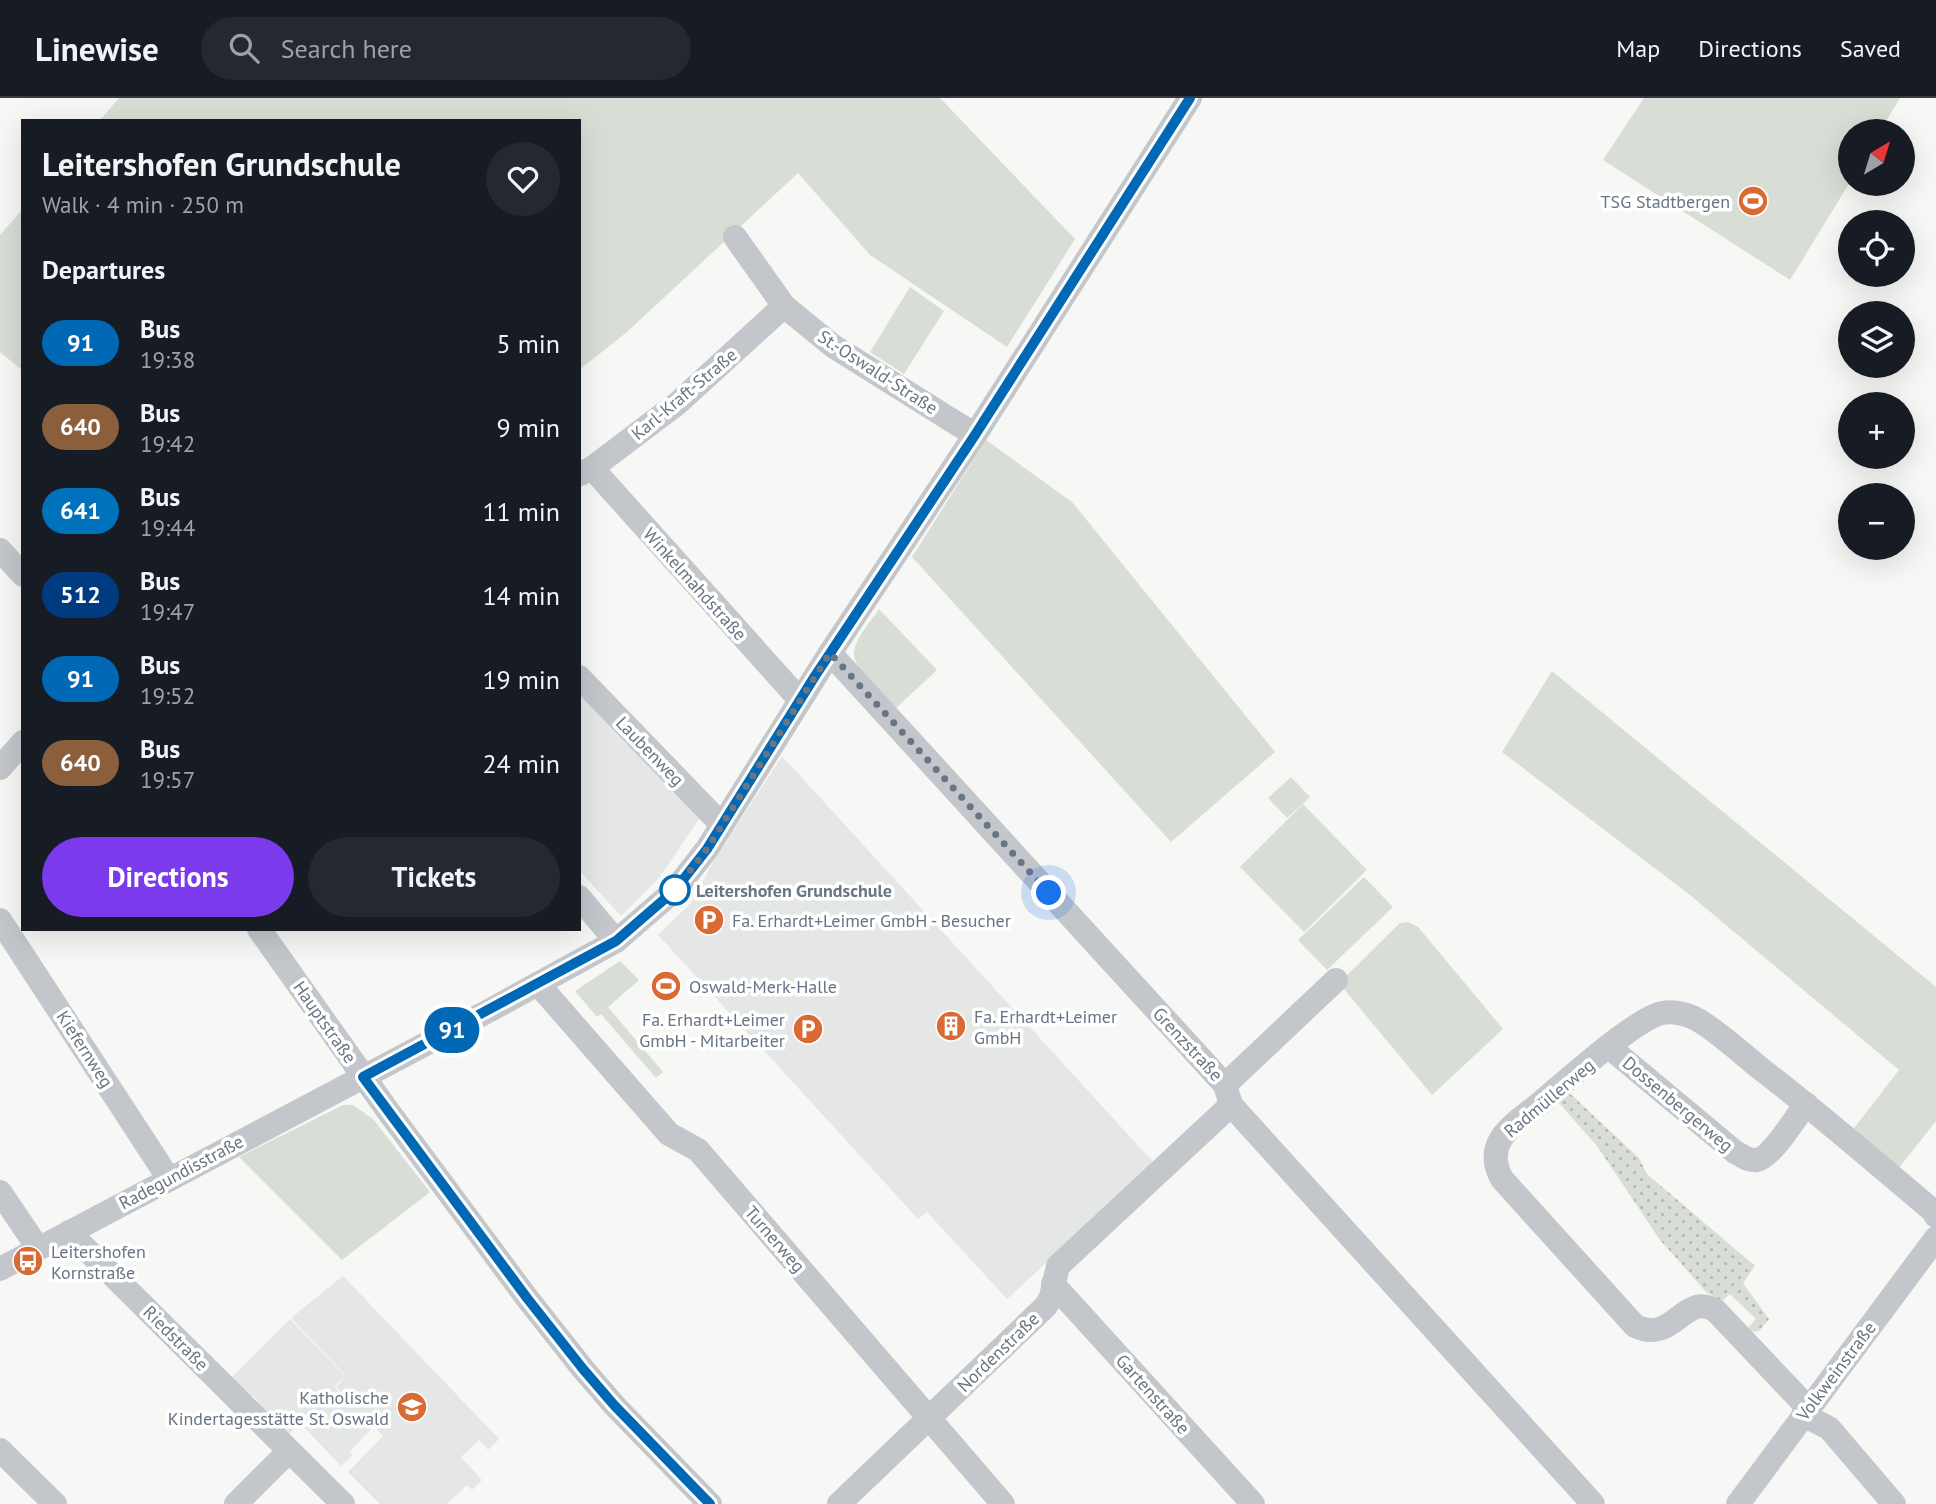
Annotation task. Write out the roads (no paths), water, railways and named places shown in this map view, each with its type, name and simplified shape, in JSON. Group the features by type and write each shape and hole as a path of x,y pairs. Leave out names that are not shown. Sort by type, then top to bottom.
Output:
{"street":[{"name":"Radegundisstraße","path":"0,1269 616,941 675,890 707,849 830,653 975,435 1191,98"},
{"name":"St.-Oswald-Straße","path":"735,237 784,306 834,346 975,435"},
{"name":"Karl-Kraft-Straße","path":"586,471 678,403 784,306"},
{"name":"Winkelmahdstraße","path":"586,471 800,700"},
{"name":"Grenzstraße","path":"830,653 1593,1504"},
{"name":"Laubenweg","path":"581,679 722,825"},
{"path":"0,768 21,744"},
{"path":"581,899 616,941"},
{"name":"Kiefernweg","path":"0,920 169,1178"},
{"name":"Hauptstraße","path":"261,931 363,1077 519,1288 614,1405 710,1504"},
{"name":"Nordenstraße","path":"839,1504 1046,1306 1051,1297 1058,1266 1228,1095 1336,980"},
{"name":"Turnerweg","path":"538,984 670,1135 698,1150 1003,1504"},
{"name":"Radmüllerweg","path":"1805,1412 1716,1311 1708,1306 1695,1307 1655,1332 1646,1332 1635,1326 1502,1179 1494,1156 1502,1136 1609,1047 1652,1017 1670,1013 1684,1015 1699,1021 1806,1104 1936,1216"},
{"name":"Dossenbergerweg","path":"1609,1047 1735,1152 1752,1160 1771,1151 1806,1104"},
{"path":"0,1192 38,1248"},
{"name":"Riedstraße","path":"69,1232 343,1504"},
{"name":"Volkweinstraße","path":"1738,1504 1936,1238"},
{"name":"Gartenstraße","path":"1053,1284 1253,1504"},
{"path":"1805,1412 1829,1428 1894,1504"},
{"path":"0,1450 55,1504"},
{"path":"236,1504 289,1451"}],"place":[{"name":"TSG Stadtbergen","path":"1753,201"},
{"name":"Leitershofen Grundschule","path":"675,890"},
{"name":"Fa. Erhardt+Leimer GmbH - Besucher","path":"709,920"},
{"name":"Oswald-Merk-Halle","path":"666,986"},
{"name":"Fa. Erhardt+Leimer GmbH","path":"951,1026"},
{"name":"Fa. Erhardt+Leimer GmbH - Mitarbeiter","path":"808,1029"},
{"name":"Leitershofen Kornstraße","path":"28,1261"},
{"name":"Katholische Kindertagesstätte St. Oswald","path":"412,1407"}]}
